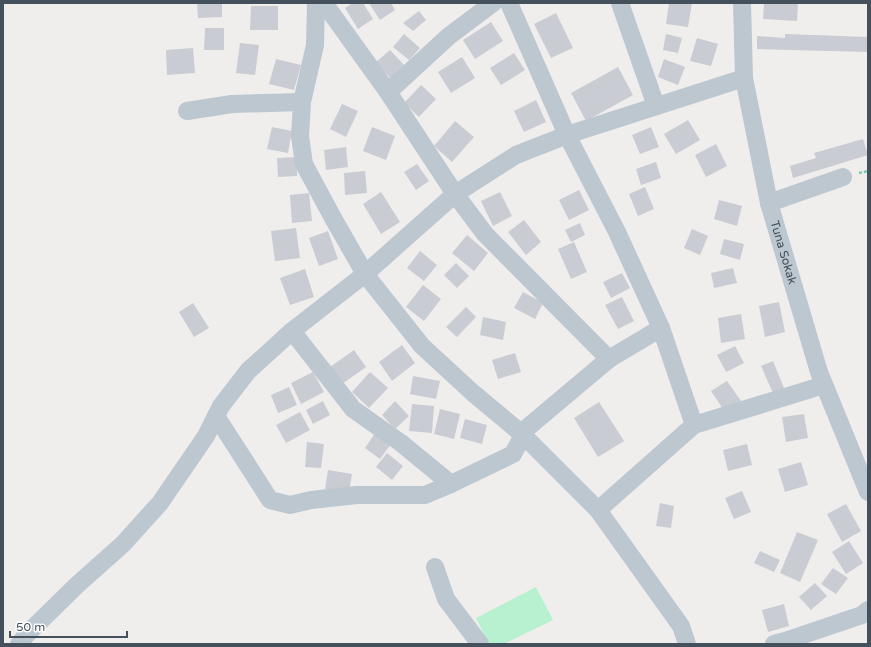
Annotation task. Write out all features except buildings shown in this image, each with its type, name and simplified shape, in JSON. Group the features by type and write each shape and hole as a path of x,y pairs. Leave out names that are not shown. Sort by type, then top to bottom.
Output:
{"street":[{"path":"316,3 315,45 302,102 300,136 304,164 365,274 422,346 472,393 522,434 598,510 681,626 687,644"},
{"path":"324,3 388,92 455,194 485,234 609,359"},
{"path":"388,92 449,36 493,3"},
{"path":"509,3 568,135 617,232 661,328 694,425"},
{"path":"620,3 656,106"},
{"name":"Tuna Sokak","path":"742,3 744,78 769,203 819,372 868,492"},
{"path":"19,644 76,585 123,544 160,503 206,436 221,406 248,371 292,332 365,274 455,194 516,155 568,135 744,78"},
{"path":"186,111 232,104 302,102"},
{"path":"769,203 843,177"},
{"path":"216,416 270,500 290,505 311,500 357,495 425,495 513,454 522,434 609,359 661,328"},
{"path":"292,332 353,409 401,443 451,484"},
{"path":"598,510 694,425 824,384"},
{"path":"435,567 446,599 480,644"},
{"path":"774,644 862,615 868,610"}],"green space":[{"path":"536,587 553,620 504,644 489,644 476,618"}]}
